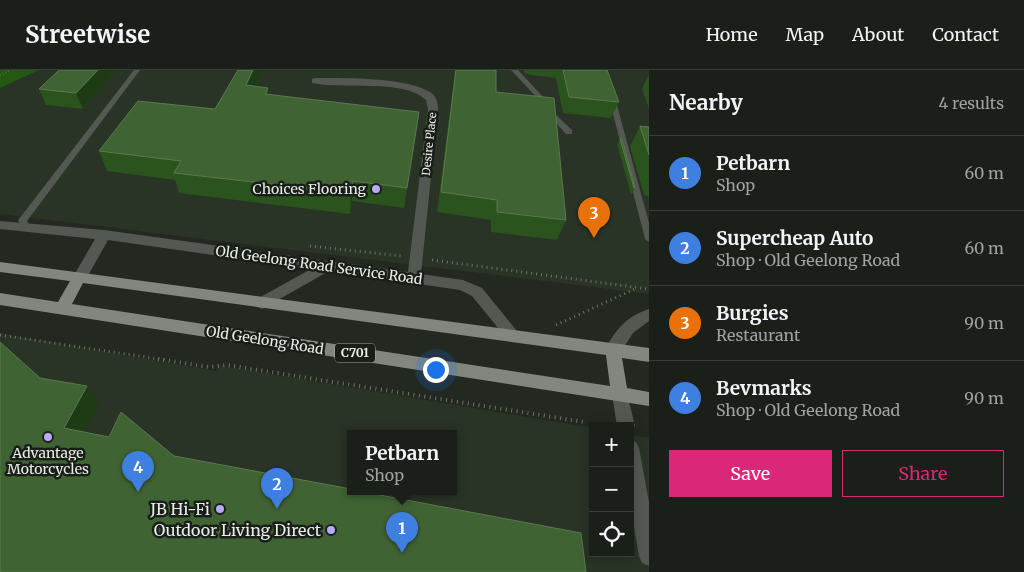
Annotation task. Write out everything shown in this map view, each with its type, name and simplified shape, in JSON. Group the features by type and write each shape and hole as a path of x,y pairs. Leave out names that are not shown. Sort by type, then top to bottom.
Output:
{"main road":[{"path":"0,267 649,355"},
{"path":"62,308 80,277"},
{"name":"Old Geelong Road","path":"0,299 649,399"},
{"path":"613,350 620,394"}],"street":[{"name":"Desire Place","path":"315,81 373,83 417,91 427,95 432,101 433,109 414,278"},
{"name":"Old Geelong Road Service Road","path":"0,225 104,235 463,285 477,292 512,335"},
{"path":"80,277 104,235"},
{"path":"262,303 327,266"},
{"path":"613,350 620,337 632,324 649,315"},
{"path":"620,394 625,422"},
{"path":"633,467 649,556"}],"lane":[{"path":"28,228 22,221 137,70"},
{"path":"514,70 544,101 552,115 569,132"},
{"path":"610,89 649,239"}],"path":[{"path":"0,75 11,70"},
{"path":"553,330 554,326 638,287"},
{"path":"0,335 209,367 227,364 584,422"}],"shaded area":[{"path":"0,70 649,70 649,294 0,214"},
{"path":"0,333 216,371 218,365 589,427 589,557 634,557 634,436 649,438 649,572 0,572"}],"green space":[{"path":"0,70 39,70 0,88"}],"building":[{"path":"59,70 98,70 76,93 39,89"},
{"path":"238,70 253,70 246,85 268,88 265,94 419,112 407,188 353,181 351,193 174,173 181,161 99,151 138,101 215,109"},
{"path":"456,70 496,70 496,92 554,98 566,220 497,212 497,200 441,192"},
{"path":"563,70 607,70 619,102 569,97"},
{"path":"640,126 649,127 649,155"},
{"path":"620,139 622,139 635,188 634,188"},
{"path":"0,342 40,378 87,386 64,428 109,437 121,412 174,456 347,488 347,495 380,495 581,533 586,572 0,572"}],"place":[{"name":"Choices Flooring","path":"376,189"},
{"name":"Burgies","path":"594,238"},
{"name":"Advantage Motorcycles","path":"48,437"},
{"name":"Bevmarks","path":"138,492"},
{"name":"JB Hi-Fi","path":"220,509"},
{"name":"Supercheap Auto","path":"277,509"},
{"name":"Outdoor Living Direct","path":"331,530"},
{"name":"Petbarn","path":"402,553"}]}
